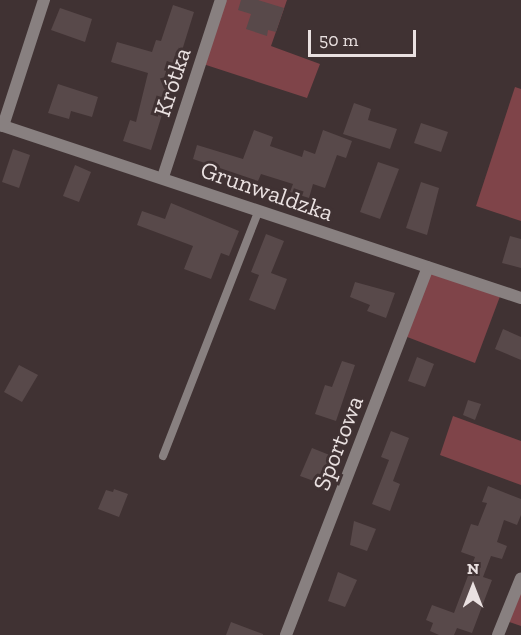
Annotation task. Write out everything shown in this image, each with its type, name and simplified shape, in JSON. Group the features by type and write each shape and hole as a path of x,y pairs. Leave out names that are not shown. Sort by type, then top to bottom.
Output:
{"street":[{"path":"2,125 44,0"},
{"name":"Krótka","path":"163,177 221,0"},
{"name":"Grunwaldzka","path":"2,125 521,297"},
{"name":"Sportowa","path":"286,635 428,267"},
{"path":"498,635 521,578"}],"lane":[{"path":"163,456 259,210"}],"shaded area":[{"path":"221,0 287,0 271,46 320,64 307,98 200,63"},
{"path":"515,87 521,89 521,221 476,206"},
{"path":"428,267 502,291 475,363 402,335"},
{"path":"453,416 521,441 521,485 440,455"},
{"path":"521,578 521,626 504,620"}],"building":[{"path":"241,0 258,0 284,8 276,32 268,30 267,36 246,29 251,14 238,10"},
{"path":"173,5 194,12 151,150 123,141 130,120 136,122 148,73 111,62 117,42 152,52 156,40 161,41"},
{"path":"60,8 92,19 85,42 51,30"},
{"path":"58,84 98,97 92,117 71,111 69,119 48,113"},
{"path":"354,103 371,109 368,120 397,129 390,149 343,134"},
{"path":"421,123 448,132 441,152 414,143"},
{"path":"254,130 273,137 270,146 302,157 304,150 315,154 323,130 352,141 346,158 337,155 325,188 313,184 309,198 290,192 293,184 261,174 258,181 193,159 197,145 243,159"},
{"path":"13,149 30,155 19,188 2,182"},
{"path":"378,162 399,169 380,219 360,212"},
{"path":"75,165 91,172 79,202 63,196"},
{"path":"421,182 439,188 427,235 406,228"},
{"path":"171,203 239,231 229,256 221,253 211,279 184,269 193,246 137,225 142,211 165,219"},
{"path":"266,234 284,241 271,273 287,279 275,310 249,300 259,275 251,272"},
{"path":"510,236 521,239 521,268 502,263"},
{"path":"355,282 395,293 386,318 367,311 370,305 350,297"},
{"path":"503,329 521,337 521,360 495,349"},
{"path":"417,357 434,364 425,387 408,381"},
{"path":"342,361 355,365 336,421 315,414 325,385 332,387"},
{"path":"19,365 38,375 22,402 4,392"},
{"path":"468,400 481,404 475,420 463,415"},
{"path":"391,431 409,438 393,481 400,484 390,511 372,504 389,460 381,457"},
{"path":"312,448 332,456 322,484 300,476"},
{"path":"488,486 521,499 521,515 517,525 504,520 497,542 507,546 502,559 491,556 483,577 492,580 472,633 457,628 454,635 439,635 430,631 433,623 426,620 432,605 454,613 475,557 461,552 471,524 478,526 487,503 482,502"},
{"path":"114,489 128,494 119,517 98,509 106,490 113,492"},
{"path":"354,521 376,529 367,551 350,545"},
{"path":"338,572 357,580 345,607 328,601"},
{"path":"231,622 263,634 263,635 226,635"}]}
